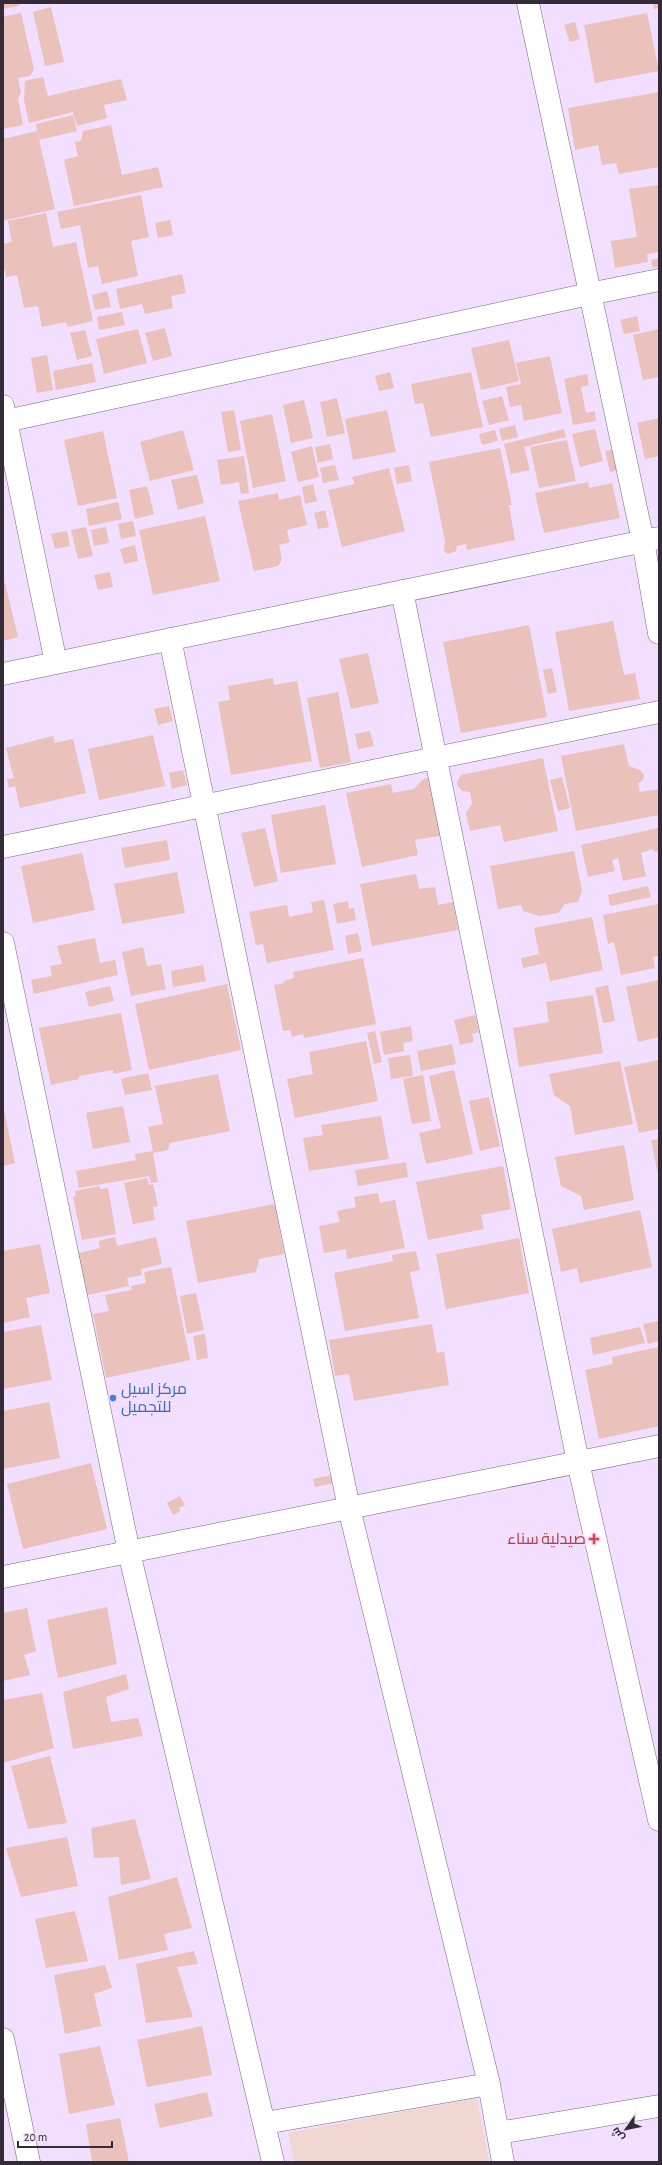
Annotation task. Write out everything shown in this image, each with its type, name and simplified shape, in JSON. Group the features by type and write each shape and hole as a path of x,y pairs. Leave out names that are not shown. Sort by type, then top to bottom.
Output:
{"street":[{"path":"528,3 589,294 651,539 659,633"},
{"path":"56,663 5,414 659,280"},
{"path":"3,674 651,539"},
{"path":"402,591 578,1462 659,1820"},
{"path":"170,639 203,806 349,1508 489,2084 503,2162"},
{"path":"3,847 659,712"},
{"path":"3,942 129,1552 273,2162"},
{"path":"3,1577 659,1446"},
{"path":"3,2039 29,2162"},
{"path":"265,2123 489,2084"},
{"path":"498,2132 659,2106"}],"shaded area":[{"path":"477,2098 489,2162 294,2162 288,2133"}],"building":[{"path":"3,3 19,3 19,6 3,9"},
{"path":"653,3 659,3 659,8 654,9"},
{"path":"51,7 64,62 45,66 33,12"},
{"path":"21,13 34,69 30,76 18,78 21,92 18,99 23,125 3,129 3,17"},
{"path":"647,13 659,71 595,83 584,25"},
{"path":"575,22 580,39 570,42 564,25"},
{"path":"43,77 48,96 121,79 127,100 104,105 107,118 77,126 73,112 29,123 24,100 25,81"},
{"path":"659,92 659,167 619,174 616,163 602,165 598,145 575,150 568,108"},
{"path":"73,115 77,131 39,140 36,124"},
{"path":"111,125 122,175 158,167 163,187 74,206 64,160 78,156 75,142 81,141 83,131"},
{"path":"37,131 55,209 3,221 3,139"},
{"path":"659,185 659,252 647,254 648,262 615,268 611,241 637,237 629,189"},
{"path":"141,195 149,237 131,241 138,276 102,284 98,266 88,268 80,225 61,229 57,212"},
{"path":"46,213 53,247 76,242 93,321 68,327 66,322 42,327 38,306 24,308 17,275 6,277 5,269 3,270 3,244 12,242 8,221"},
{"path":"170,220 173,235 158,238 155,223"},
{"path":"659,258 659,267 653,268 651,260"},
{"path":"182,274 186,293 171,296 173,308 145,314 142,304 120,309 116,289"},
{"path":"107,291 111,307 95,310 92,295"},
{"path":"122,312 125,325 99,330 97,317"},
{"path":"637,316 640,331 624,334 620,320"},
{"path":"165,328 172,356 153,361 145,333"},
{"path":"138,329 147,363 104,374 96,339"},
{"path":"659,329 659,377 643,380 633,335"},
{"path":"85,330 92,356 77,360 70,333"},
{"path":"509,340 519,381 481,390 471,348"},
{"path":"47,355 53,390 37,393 31,358"},
{"path":"550,356 562,413 524,421 521,405 510,407 506,387 521,384 516,363"},
{"path":"92,363 96,382 56,390 53,371"},
{"path":"390,372 394,388 379,391 375,376"},
{"path":"471,372 483,427 431,437 423,403 415,404 411,384"},
{"path":"587,374 589,385 581,387 586,413 595,411 596,421 573,425 564,379"},
{"path":"502,396 509,420 489,425 482,401"},
{"path":"337,398 345,433 327,437 320,402"},
{"path":"304,400 313,438 291,443 283,405"},
{"path":"234,410 241,450 228,452 221,412"},
{"path":"387,410 396,452 353,460 345,419"},
{"path":"272,414 286,481 253,488 240,421"},
{"path":"659,418 659,456 645,459 637,423"},
{"path":"515,425 518,437 502,441 499,429"},
{"path":"564,429 566,437 524,447 530,470 511,474 504,444"},
{"path":"595,429 603,461 580,467 572,434"},
{"path":"183,430 194,470 150,481 140,442"},
{"path":"495,430 498,441 482,445 479,434"},
{"path":"103,431 117,498 78,506 64,440"},
{"path":"567,440 576,481 539,488 530,447"},
{"path":"330,444 333,459 318,463 315,447"},
{"path":"312,446 319,477 298,482 291,452"},
{"path":"500,448 512,505 509,505 515,540 467,550 466,544 457,546 456,551 448,554 444,551 445,541 429,462"},
{"path":"615,449 620,470 610,472 605,451"},
{"path":"244,456 249,493 241,494 239,482 221,485 217,460"},
{"path":"335,465 339,480 323,483 320,468"},
{"path":"409,465 412,481 397,484 394,468"},
{"path":"389,468 405,531 342,547 328,490 355,484 352,477"},
{"path":"197,475 204,503 178,510 171,480"},
{"path":"588,482 589,488 612,483 620,518 544,533 535,493"},
{"path":"313,484 317,501 305,504 302,487"},
{"path":"147,486 154,514 135,519 129,490"},
{"path":"278,493 279,500 300,495 307,525 287,530 290,542 279,545 282,560 278,566 254,571 238,501"},
{"path":"118,502 122,519 89,526 86,509"},
{"path":"325,510 329,527 318,529 314,513"},
{"path":"205,516 220,581 153,595 139,530"},
{"path":"133,521 136,536 121,539 118,524"},
{"path":"86,527 93,556 78,559 71,530"},
{"path":"106,527 109,543 94,546 91,530"},
{"path":"67,531 70,546 55,549 51,534"},
{"path":"135,545 138,561 124,564 120,549"},
{"path":"110,572 113,587 98,590 94,575"},
{"path":"3,583 5,583 18,637 3,641"},
{"path":"613,621 624,675 635,673 640,699 569,711 555,632"},
{"path":"529,625 547,717 461,733 443,642"},
{"path":"368,653 379,703 351,709 339,659"},
{"path":"552,668 557,692 548,694 543,670"},
{"path":"273,678 274,685 297,681 312,761 231,775 218,702 230,700 228,686"},
{"path":"338,692 351,762 320,768 307,698"},
{"path":"169,706 173,721 158,725 154,709"},
{"path":"370,731 374,746 358,749 355,734"},
{"path":"153,735 165,786 99,800 88,749"},
{"path":"53,736 55,743 73,739 86,793 20,808 15,786 9,788 7,779 14,778 6,748"},
{"path":"624,744 629,766 640,770 644,775 643,780 638,783 640,792 659,789 659,815 576,831 561,756"},
{"path":"543,758 558,831 504,842 500,825 470,831 466,813 472,804 470,792 462,791 458,786 457,782 461,775"},
{"path":"183,770 187,785 172,789 169,773"},
{"path":"562,777 570,808 558,811 550,780"},
{"path":"432,778 444,835 415,840 418,855 362,867 346,793 391,784 393,793 414,789 422,780"},
{"path":"325,805 336,864 281,873 271,815"},
{"path":"265,828 278,881 254,887 241,833"},
{"path":"658,828 659,851 654,852 653,849 641,853 646,876 623,881 618,858 612,860 615,871 588,877 581,845"},
{"path":"167,840 170,860 125,868 121,848"},
{"path":"574,851 582,891 578,902 565,904 558,913 540,916 523,911 521,905 498,909 490,866"},
{"path":"82,853 95,910 33,923 21,866"},
{"path":"177,872 185,913 122,924 114,884"},
{"path":"416,874 419,889 435,887 438,905 453,902 458,930 372,946 360,884"},
{"path":"648,886 651,897 610,906 608,895"},
{"path":"324,900 334,950 267,963 263,944 256,945 249,912 287,905 289,917 313,912 311,902"},
{"path":"348,901 349,909 354,908 356,920 337,924 333,904"},
{"path":"659,904 659,956 653,957 655,968 621,975 614,942 608,944 603,915"},
{"path":"592,917 603,970 550,981 546,963 523,968 521,958 539,954 534,928"},
{"path":"358,933 362,951 348,954 345,936"},
{"path":"95,938 100,963 115,960 118,975 34,994 31,980 52,976 50,966 62,964 57,946"},
{"path":"143,947 147,966 161,964 166,989 131,996 122,952"},
{"path":"363,958 376,1024 304,1038 303,1034 292,1037 290,1030 283,1031 274,985 284,983 284,981 294,978 293,972"},
{"path":"203,965 206,981 173,987 171,971"},
{"path":"659,980 659,1037 638,1042 626,987"},
{"path":"227,984 241,1050 149,1070 135,1004"},
{"path":"608,985 615,1021 603,1023 595,988"},
{"path":"110,986 114,1001 89,1007 85,992"},
{"path":"593,995 603,1053 519,1067 513,1028 549,1022 546,1002"},
{"path":"121,1013 132,1070 113,1074 113,1070 79,1076 79,1079 51,1085 39,1028"},
{"path":"475,1015 479,1032 472,1034 474,1042 460,1045 454,1020"},
{"path":"411,1026 413,1041 403,1043 404,1051 384,1055 380,1032"},
{"path":"375,1031 382,1062 374,1064 367,1033"},
{"path":"366,1041 378,1101 295,1118 287,1079 313,1074 309,1052"},
{"path":"452,1044 456,1064 421,1071 417,1051"},
{"path":"410,1055 413,1076 391,1079 388,1058"},
{"path":"659,1060 659,1129 639,1133 624,1067"},
{"path":"620,1061 633,1124 575,1135 570,1106 554,1095 549,1074"},
{"path":"454,1070 473,1154 426,1164 419,1133 441,1128 429,1076"},
{"path":"148,1073 152,1090 125,1095 121,1079"},
{"path":"218,1074 230,1131 170,1143 168,1150 153,1153 158,1182 151,1183 149,1176 79,1188 76,1171 136,1160 135,1154 153,1151 148,1127 163,1124 155,1086"},
{"path":"423,1075 431,1121 412,1124 403,1079"},
{"path":"489,1097 500,1146 480,1151 469,1101"},
{"path":"3,1105 15,1163 3,1166"},
{"path":"123,1106 130,1142 93,1149 86,1113"},
{"path":"381,1116 389,1159 309,1171 303,1138 323,1135 321,1125"},
{"path":"659,1139 659,1175 658,1175 651,1140"},
{"path":"624,1145 634,1200 584,1210 581,1196 561,1186 555,1157"},
{"path":"406,1162 408,1177 358,1186 355,1170"},
{"path":"503,1166 511,1209 481,1215 484,1229 428,1240 416,1182"},
{"path":"147,1178 149,1185 153,1184 158,1206 153,1207 155,1220 133,1224 124,1183"},
{"path":"100,1186 100,1189 108,1188 116,1234 82,1240 73,1197 76,1196 75,1191"},
{"path":"378,1193 380,1203 395,1200 405,1248 347,1259 346,1249 324,1253 319,1226 340,1222 337,1211 356,1207 354,1197"},
{"path":"275,1204 284,1254 259,1259 256,1272 198,1283 186,1221"},
{"path":"640,1210 652,1267 580,1283 577,1268 561,1272 552,1229"},
{"path":"115,1237 117,1246 156,1237 162,1264 141,1269 142,1275 127,1278 129,1286 84,1296 75,1254 100,1248 99,1241"},
{"path":"519,1238 529,1293 446,1309 436,1254"},
{"path":"40,1244 50,1293 26,1298 30,1317 3,1323 3,1251"},
{"path":"416,1251 420,1270 410,1272 419,1318 345,1331 334,1273 393,1261 392,1255"},
{"path":"171,1267 190,1360 106,1378 93,1314 109,1311 105,1295 132,1290 131,1286 146,1283 144,1272"},
{"path":"196,1293 204,1330 187,1334 180,1296"},
{"path":"659,1321 659,1341 648,1344 643,1324"},
{"path":"432,1324 437,1353 444,1352 449,1385 354,1401 349,1374 335,1376 329,1340"},
{"path":"41,1325 52,1380 3,1389 3,1332"},
{"path":"640,1327 645,1343 593,1355 590,1338"},
{"path":"205,1334 208,1358 197,1360 193,1336"},
{"path":"659,1347 659,1426 599,1439 585,1370 613,1364 612,1357"},
{"path":"49,1402 60,1458 3,1469 3,1411"},
{"path":"91,1463 107,1529 23,1549 7,1484"},
{"path":"332,1475 334,1483 315,1487 313,1479"},
{"path":"180,1496 185,1505 179,1508 180,1511 173,1515 167,1503"},
{"path":"107,1607 117,1664 58,1678 47,1620"},
{"path":"27,1608 36,1651 24,1655 30,1675 3,1681 3,1613"},
{"path":"126,1674 129,1689 106,1697 111,1722 138,1718 143,1736 73,1749 63,1692"},
{"path":"42,1693 54,1748 3,1763 3,1700"},
{"path":"50,1756 67,1823 28,1829 11,1766"},
{"path":"135,1819 151,1879 121,1885 119,1857 94,1858 91,1828"},
{"path":"67,1837 78,1886 21,1897 6,1848"},
{"path":"177,1877 192,1928 164,1934 168,1950 119,1960 108,1897"},
{"path":"75,1911 88,1961 46,1968 35,1919"},
{"path":"194,1951 198,1964 177,1967 193,2017 146,2023 136,1964"},
{"path":"105,1965 112,1988 94,1994 101,2026 65,2034 54,1975"},
{"path":"202,2026 212,2075 147,2087 137,2040"},
{"path":"100,2046 115,2105 69,2114 59,2054"},
{"path":"207,2092 213,2116 160,2128 154,2104"},
{"path":"120,2118 129,2162 92,2162 86,2124"}],"place":[{"name":"مركز اسيل للتجميل","path":"113,1398"},
{"name":"صيدلية سناء","path":"594,1539"}]}
